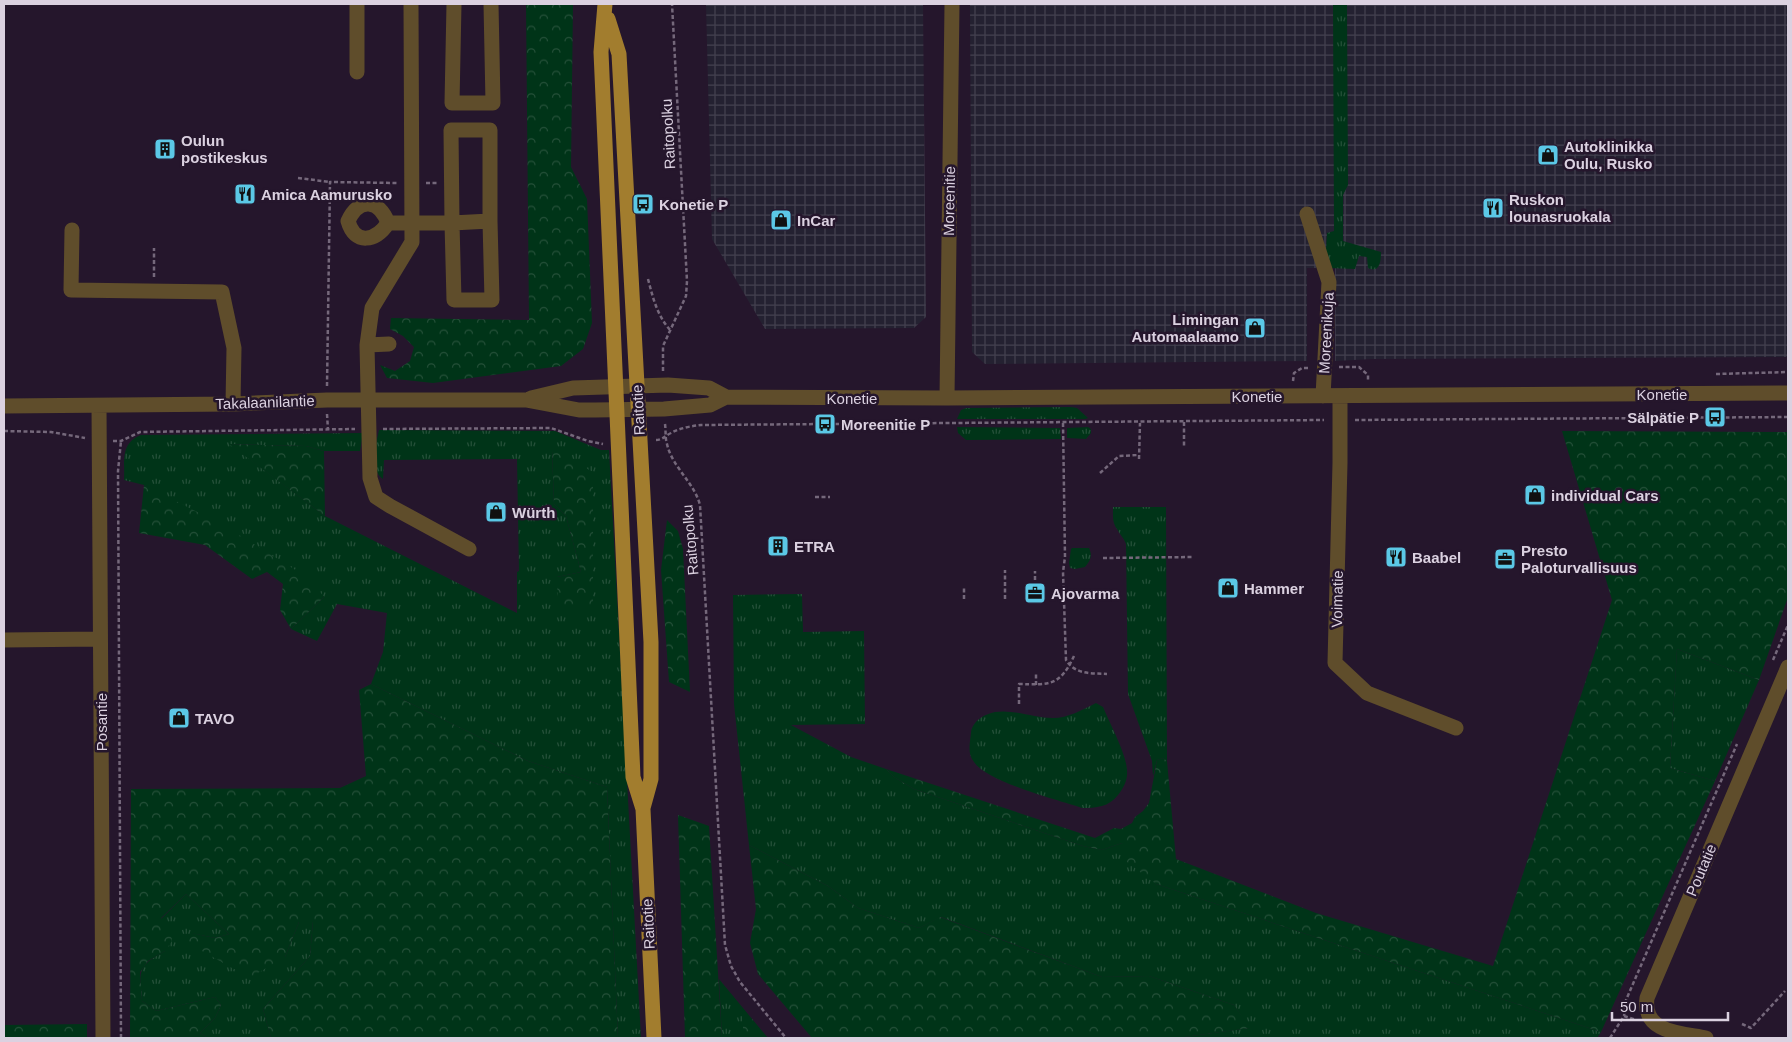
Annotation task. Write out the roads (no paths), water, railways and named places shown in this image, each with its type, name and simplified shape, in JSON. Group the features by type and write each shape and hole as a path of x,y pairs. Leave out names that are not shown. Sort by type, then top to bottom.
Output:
{"main road":[{"name":"Raitotie","path":"605,8 619,54 651,642 651,780 643,809"},
{"name":"Raitotie","path":"605,8 601,52 617,443 634,777 643,809 654,1038"}],"street":[{"path":"357,4 357,72"},
{"path":"411,4 412,242 372,308 368,345 370,478 376,497 468,550"},
{"path":"454,4 452,103 493,103 491,4"},
{"name":"Moreenitie","path":"948,398 952,4"},
{"path":"451,130 490,130 490,221 492,300 454,300 451,130"},
{"name":"Moreenikuja","path":"1307,214 1329,282 1323,396"},
{"path":"388,223 490,221"},
{"path":"72,230 72,290 222,292 234,348 233,404"},
{"path":"368,345 389,344"},
{"name":"Konetie","path":"615,386 708,388 726,397 948,398 1788,394"},
{"name":"Takalaanilantie","path":"526,400 572,388 615,386"},
{"name":"Voimatie","path":"1340,396 1335,663 1367,693 1456,728"},
{"name":"Konetie","path":"616,410 664,409 710,405 726,397"},
{"name":"Takalaanilantie","path":"4,406 233,404 327,400 526,400 579,410 616,410"},
{"name":"Posantie","path":"99,406 103,1038"},
{"path":"4,640 100,639"},
{"name":"Poutatie","path":"1706,1038 1667,1030 1652,1021 1648,1015 1646,1003 1649,991 1788,667"}],"place":[{"name":"Oulun postikeskus","path":"165,149"},
{"name":"Autoklinikka Oulu, Rusko","path":"1548,155"},
{"name":"Amica Aamurusko","path":"245,194"},
{"name":"Konetie P","path":"643,204"},
{"name":"Ruskon lounasruokala","path":"1493,208"},
{"name":"InCar","path":"781,220"},
{"name":"Limingan Automaalaamo","path":"1255,328"},
{"name":"Sälpätie P","path":"1715,417"},
{"name":"Moreenitie P","path":"825,424"},
{"name":"individual Cars","path":"1535,495"},
{"name":"Würth","path":"496,512"},
{"name":"ETRA","path":"778,546"},
{"name":"Baabel","path":"1396,557"},
{"name":"Presto Paloturvallisuus","path":"1505,559"},
{"name":"Hammer","path":"1228,588"},
{"name":"Ajovarma","path":"1035,593"},
{"name":"TAVO","path":"179,718"}]}
